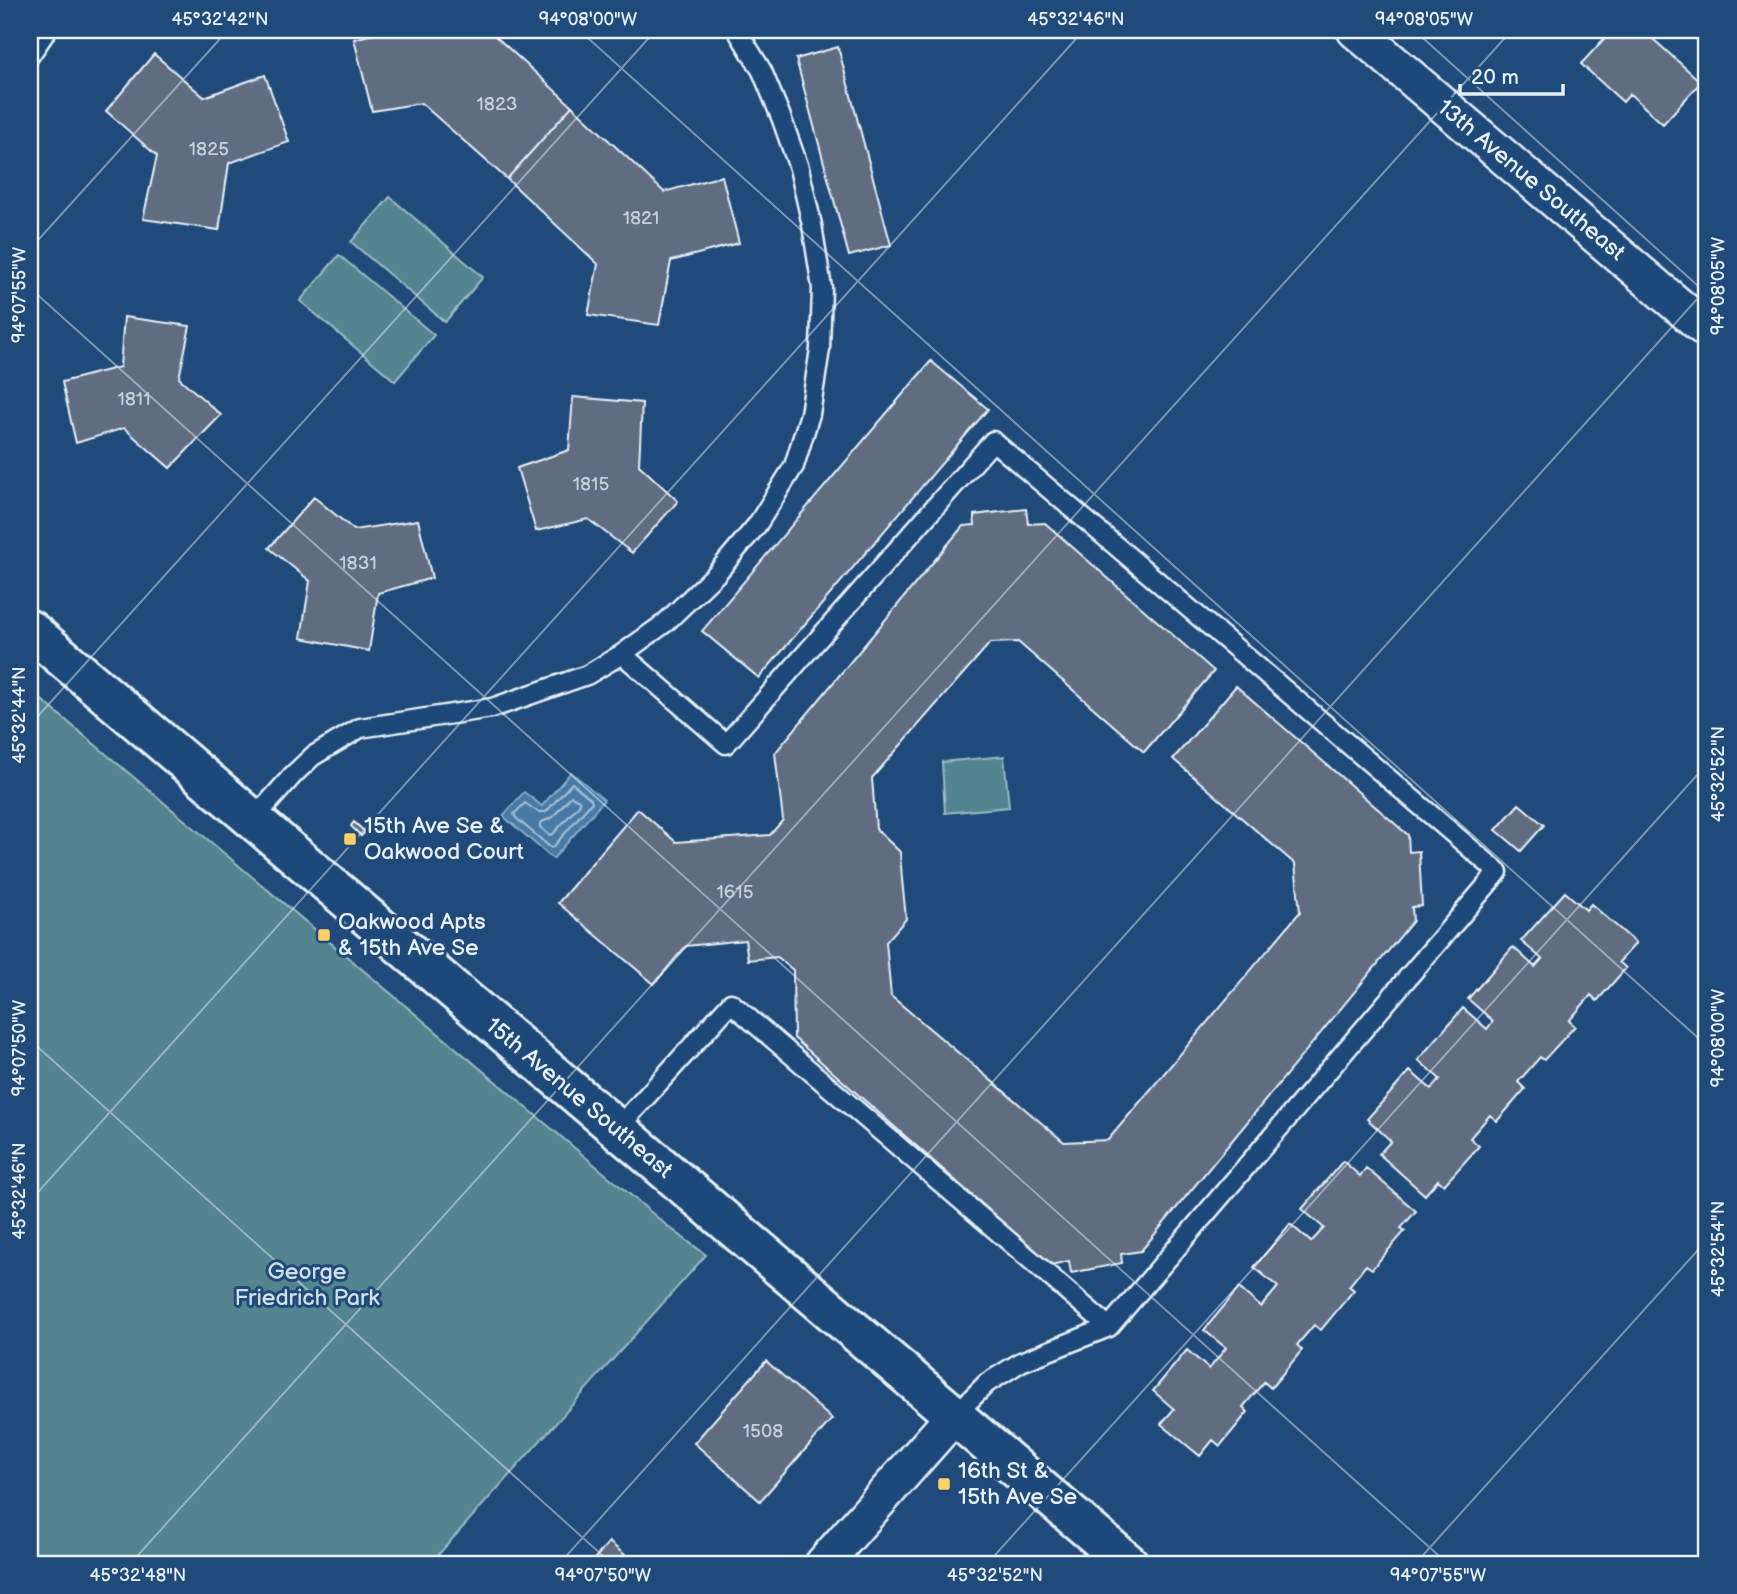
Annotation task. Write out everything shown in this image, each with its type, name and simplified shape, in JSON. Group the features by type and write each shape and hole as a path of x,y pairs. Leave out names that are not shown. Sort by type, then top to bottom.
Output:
{"street":[{"name":"13th Avenue Southeast","path":"1354,30 1707,330"},
{"name":"15th Avenue Southeast","path":"30,630 1129,1564"},
{"path":"823,1564 953,1417"}],"lane":[{"path":"30,55 47,30"},
{"path":"253,820 292,775 313,756 360,728 492,708 587,675 622,654 665,623 716,574 757,524 794,466 810,414 820,349 822,288 799,168 762,71 737,30"},
{"path":"622,654 726,744 993,441 1498,872 1108,1327 1021,1362 987,1383 953,1417"},
{"path":"616,1130 731,1003 1108,1327"}],"green space":[{"path":"390,197 483,277 445,322 351,242"},
{"path":"339,255 434,335 395,381 300,301"},
{"name":"George Friedrich Park","path":"30,690 665,1224 706,1255 430,1564 30,1564"},
{"path":"1004,756 1009,807 945,813 942,762"}],"water":[{"path":"571,772 604,800 553,859 503,816 524,792 542,806"}],"building":[{"path":"388,30 494,30 494,35 572,106 507,179 421,103 372,111 354,39"},
{"path":"1612,30 1643,30 1701,82 1663,124 1630,94 1623,102 1581,64"},
{"path":"838,47 891,245 849,256 796,59"},
{"path":"154,54 204,97 265,75 289,142 229,163 219,230 143,219 157,156 106,111"},
{"path":"572,106 664,192 722,176 739,243 671,261 659,325 588,315 598,264 507,179"},
{"path":"124,317 190,326 179,378 221,415 170,468 124,428 76,443 62,382 120,367"},
{"path":"931,361 988,409 759,678 702,631"},
{"path":"573,397 642,403 639,465 678,501 632,553 588,519 536,531 517,468 569,450"},
{"path":"314,497 354,530 418,520 432,578 378,593 369,651 301,638 310,581 269,548"},
{"path":"1026,509 1028,524 1045,523 1214,671 1144,752 1018,642 990,643 872,778 876,829 900,852 906,919 886,942 891,996 1064,1142 1108,1140 1300,912 1295,864 1173,759 1236,686 1408,835 1409,852 1419,851 1422,906 1412,907 1413,921 1141,1251 1121,1254 1122,1263 1071,1273 1069,1261 1051,1265 794,1038 793,970 777,957 748,960 745,940 686,946 654,984 558,903 638,809 676,842 770,835 783,820 775,753 963,526 975,525 974,515"},
{"path":"1519,804 1544,825 1521,851 1496,830"},
{"path":"354,822 365,832 361,836 351,826"},
{"path":"1565,892 1586,910 1591,904 1636,943 1619,962 1626,968 1597,1001 1591,995 1569,1021 1575,1026 1544,1060 1540,1057 1518,1082 1525,1089 1497,1121 1490,1115 1470,1138 1479,1146 1444,1185 1438,1180 1425,1195 1379,1154 1391,1141 1367,1119 1410,1071 1431,1089 1440,1079 1418,1060 1463,1008 1487,1029 1493,1021 1468,999 1513,947 1535,967 1542,959 1521,941"},
{"path":"1343,1161 1360,1176 1366,1168 1416,1211 1401,1228 1405,1231 1372,1269 1366,1265 1349,1286 1354,1290 1321,1330 1314,1325 1297,1345 1302,1350 1271,1388 1264,1382 1243,1407 1248,1412 1220,1446 1213,1440 1200,1456 1161,1424 1174,1409 1153,1391 1187,1350 1209,1369 1226,1348 1204,1330 1239,1288 1261,1307 1278,1287 1254,1267 1290,1224 1311,1242 1324,1228 1302,1209"},
{"path":"766,1361 832,1419 760,1501 694,1443"},
{"path":"609,1542 636,1564 590,1564"}],"place":[{"name":"15th Ave Se & Oakwood Court","path":"350,839"},
{"name":"Oakwood Apts & 15th Ave Se","path":"324,935"},
{"name":"16th St & 15th Ave Se","path":"944,1484"}]}
